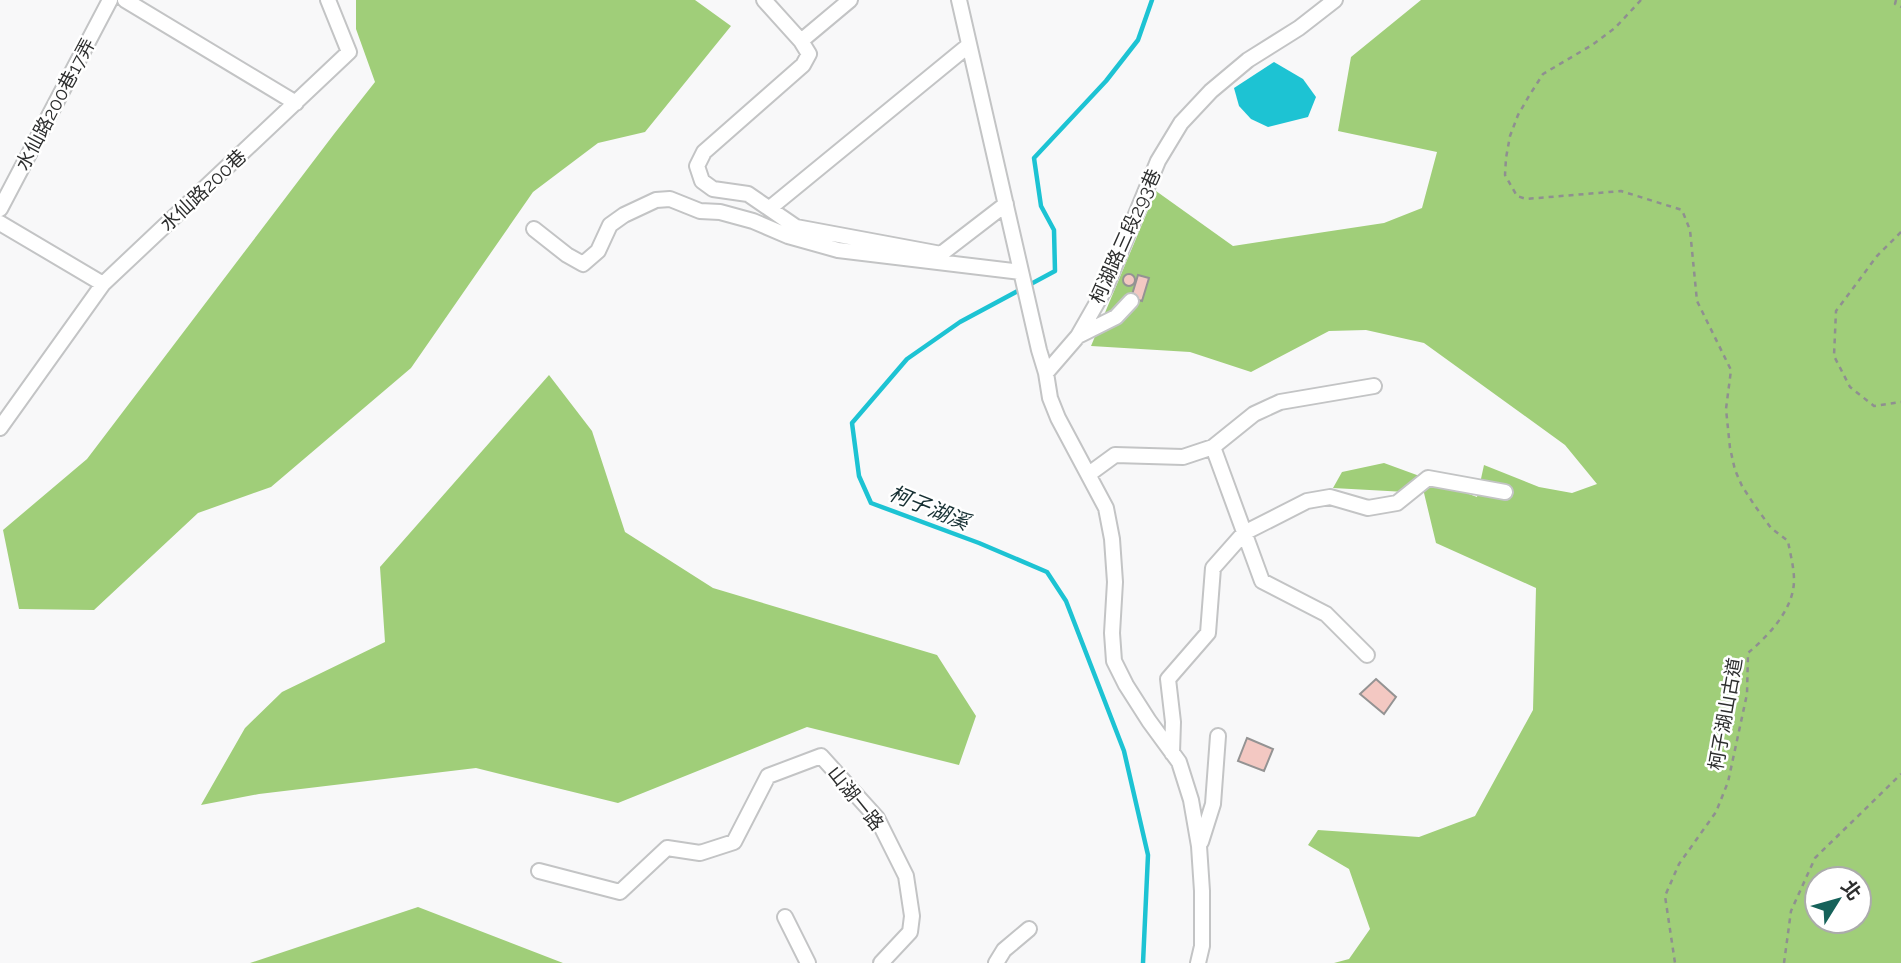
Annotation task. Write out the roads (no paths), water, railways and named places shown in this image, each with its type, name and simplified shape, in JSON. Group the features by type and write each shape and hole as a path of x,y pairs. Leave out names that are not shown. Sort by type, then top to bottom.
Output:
{"street":[{"name":"水仙路200巷17弄","path":"0,209 110,0"},
{"path":"125,0 296,103"},
{"name":"水仙路200巷","path":"0,428 103,284 349,52 328,0"},
{"path":"764,0 810,54 803,65 704,152 697,166 702,180 713,189 748,194 796,227 941,254 1006,204"},
{"path":"801,41 850,0"},
{"path":"943,0 959,2 1046,373 1049,398 1106,508 1112,539 1115,582 1112,633 1114,661 1126,685 1179,762 1191,800 1199,846 1202,891 1202,946 1198,963"},
{"name":"柯湖路三段293巷","path":"1046,373 1077,336 1105,287 1158,161 1181,124 1211,91 1248,60 1335,0"},
{"path":"770,208 969,45"},
{"path":"534,229 583,264 598,251 610,225 624,215 656,200 670,199 700,211 720,212 753,221 788,236 838,250 1021,272"},
{"path":"0,223 103,284"},
{"path":"1077,336 1116,317 1131,301"},
{"path":"1089,474 1115,455 1183,457 1213,447 1254,414 1280,402 1374,386"},
{"path":"1213,447 1262,581 1326,614 1367,655"},
{"path":"1172,752 1173,722 1168,678 1208,634 1213,568 1244,533 1307,501 1330,497 1368,508 1397,503 1428,478 1505,492"},
{"path":"1199,846 1213,804 1219,736"},
{"name":"山湖一路","path":"539,871 620,892 667,848 700,853 734,842 768,776 821,756 877,818 906,876 912,916 910,932 881,963"},
{"path":"785,917 808,963"},
{"path":"996,963 1004,950 1029,929"}],"water":[{"path":"1274,62 1303,79 1316,97 1308,117 1268,127 1251,119 1239,106 1234,88"}],"waterway":[{"name":"柯子湖溪","path":"1143,963 1148,855 1124,751 1066,601 1047,572 979,543 871,503 859,476 852,423 907,359 960,322 1055,271 1054,230 1041,206 1034,158 1106,81 1138,40 1152,0"}]}
